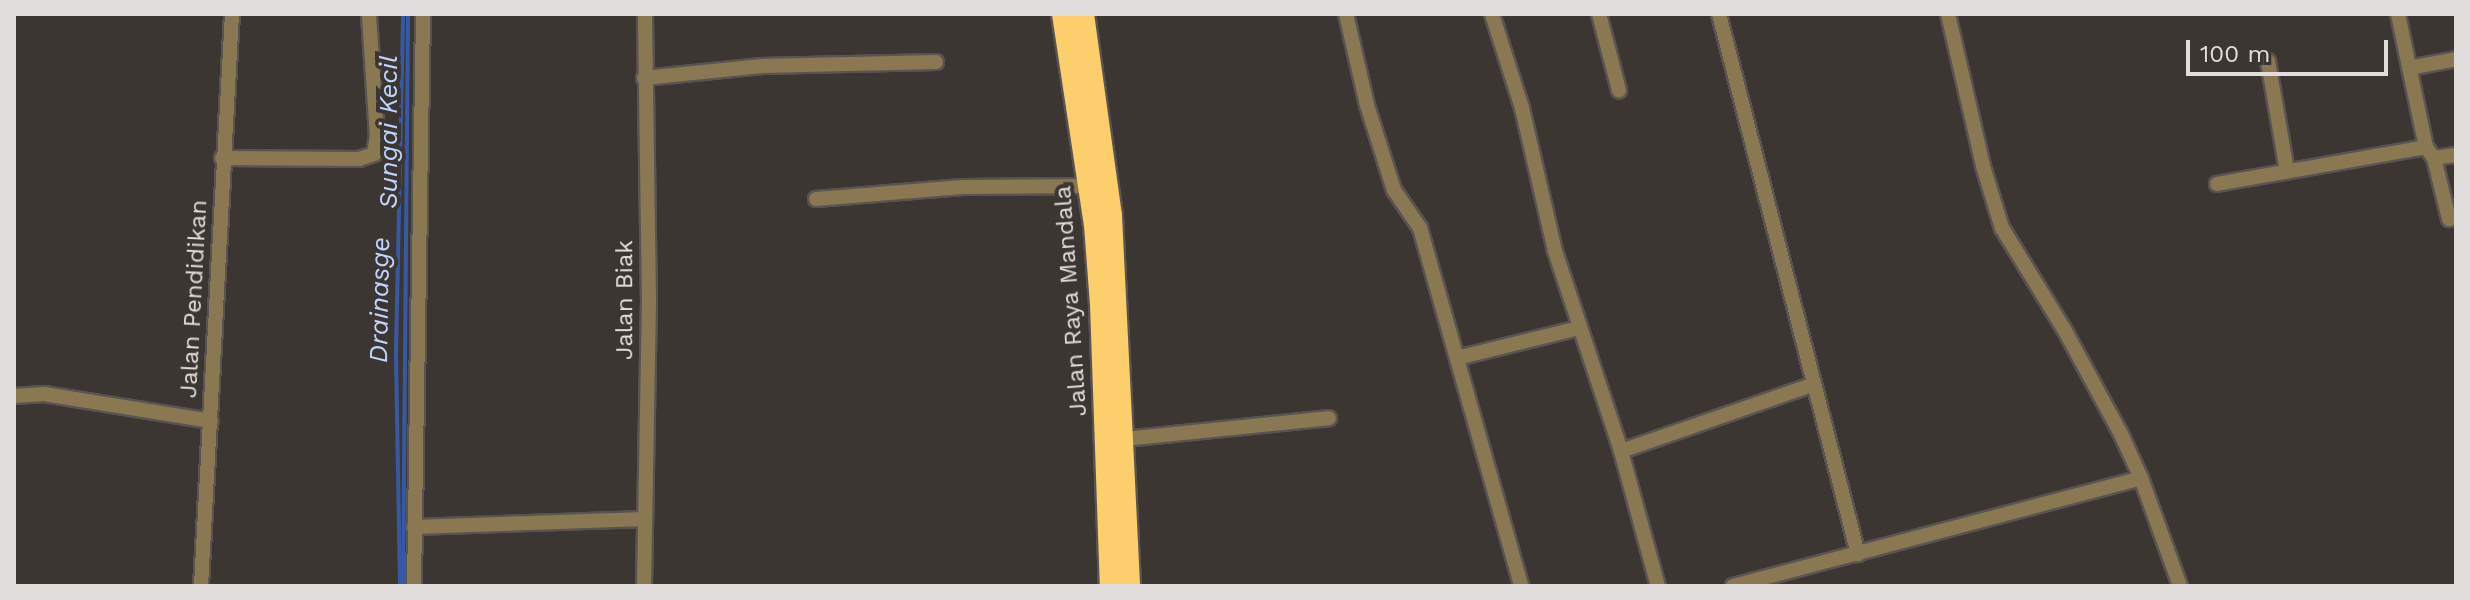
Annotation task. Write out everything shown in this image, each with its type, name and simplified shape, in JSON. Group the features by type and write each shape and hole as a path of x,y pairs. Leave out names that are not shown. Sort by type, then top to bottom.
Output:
{"highway":[{"name":"Jalan Raya Mandala","path":"1063,14 1089,186 1129,586"},
{"name":"Jalan Raya Mandala","path":"1083,14 1111,216 1116,440 1111,586"}],"street":[{"name":"Jalan Pendidikan","path":"201,586 232,14"},
{"path":"222,158 359,159 374,154 377,136 369,14"},
{"path":"414,586 423,14"},
{"name":"Jalan Biak","path":"644,586 649,303 645,14"},
{"path":"1346,14 1367,105 1394,190 1420,228 1521,586"},
{"path":"1492,14 1522,108 1555,251 1621,451 1658,586"},
{"path":"1599,14 1619,90"},
{"path":"1719,14 1812,385 1858,554"},
{"path":"1948,14 1983,166 2002,228 2064,329 2141,478 2180,586"},
{"path":"2398,14 2449,219"},
{"path":"2409,68 2456,59"},
{"path":"2268,61 2287,171"},
{"path":"644,78 762,66 936,62"},
{"path":"2217,184 2287,171 2430,152 2456,155"},
{"path":"816,199 963,187 1089,186"},
{"path":"1457,358 1579,328"},
{"path":"1621,451 1812,385"},
{"path":"14,396 44,394 211,421"},
{"path":"1116,440 1329,418"},
{"path":"1733,586 2141,478"},
{"path":"414,527 645,519"}],"waterway":[{"name":"Drainasge","path":"400,586 396,352 403,14"},
{"name":"Sungai Kecil","path":"403,586 408,14"}]}
